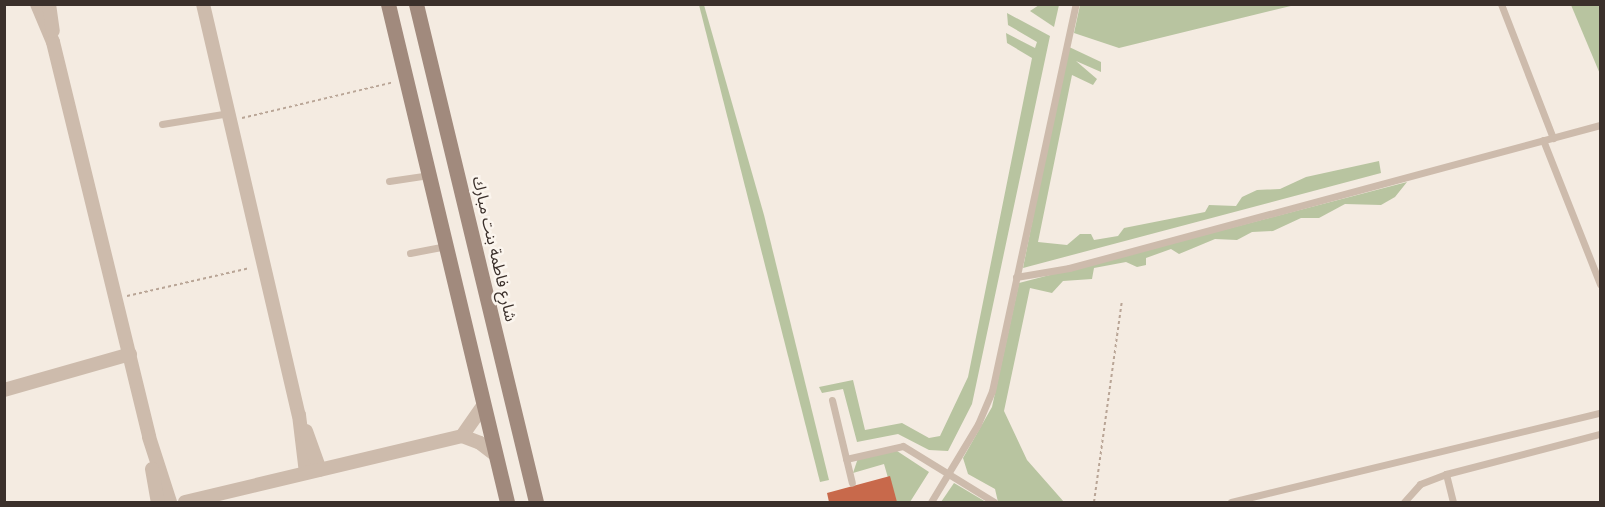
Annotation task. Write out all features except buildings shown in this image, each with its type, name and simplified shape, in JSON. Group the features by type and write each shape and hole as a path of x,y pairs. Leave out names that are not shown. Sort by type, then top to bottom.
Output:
{"street":[{"path":"37,4 53,42"},
{"path":"49,4 53,42 131,359 148,437 158,502"},
{"path":"203,4 313,471"},
{"path":"388,4 507,502"},
{"name":"شارع فاطمة بنت مبارك","path":"416,4 536,502"},
{"path":"4,390 131,359"},
{"path":"462,436 484,405"},
{"path":"184,502 462,436 480,443 496,455"},
{"path":"148,437 170,502"}],"lane":[{"path":"931,502 949,473 992,391 1076,4"},
{"path":"1501,4 1552,138"},
{"path":"162,124 229,113"},
{"path":"1016,277 1104,259 1600,125"},
{"path":"1543,140 1600,284"},
{"path":"389,181 429,175"},
{"path":"410,253 446,246"},
{"path":"832,400 852,483"},
{"path":"1231,502 1600,413"},
{"path":"1404,502 1420,484 1446,474 1600,434"},
{"path":"846,459 897,445 949,473 994,502"},
{"path":"1446,474 1453,502"}],"path":[{"path":"229,113 240,111 242,118 406,80"},
{"path":"117,298 265,264"},
{"path":"1094,502 1122,301"}],"green space":[{"path":"1080,4 1295,5 1119,48 1074,33"},
{"path":"699,5 704,5 764,215 829,480 820,482"},
{"path":"1039,5 1059,5 1054,27 1030,11"},
{"path":"1571,5 1600,5 1600,74"},
{"path":"1007,13 1050,36 972,404 948,451 929,450 898,434 857,442 843,389 822,393 819,387 853,380 865,430 902,423 929,438 940,436 968,377 1032,58 1007,43 1006,33 1035,48 1037,42 1008,25"},
{"path":"1067,46 1101,62 1101,72 1076,61 1097,79 1093,85 1072,75 1038,242 1067,245 1080,234 1091,234 1094,240 1118,236 1124,228 1205,212 1209,205 1236,206 1242,197 1257,190 1280,189 1306,177 1379,161 1381,173 1023,268"},
{"path":"1407,182 1395,197 1381,205 1345,204 1319,218 1301,218 1273,231 1252,232 1237,240 1215,239 1179,254 1171,249 1146,258 1146,265 1137,267 1126,262 1094,268 1092,279 1063,281 1052,293 1030,288 1004,411 1027,460 1064,502 998,502 995,489 968,474 963,458 992,407 1019,283"},
{"path":"894,449 929,472 910,502 895,502 884,464 853,473 858,458"},
{"path":"954,483 986,502 941,502"}]}
